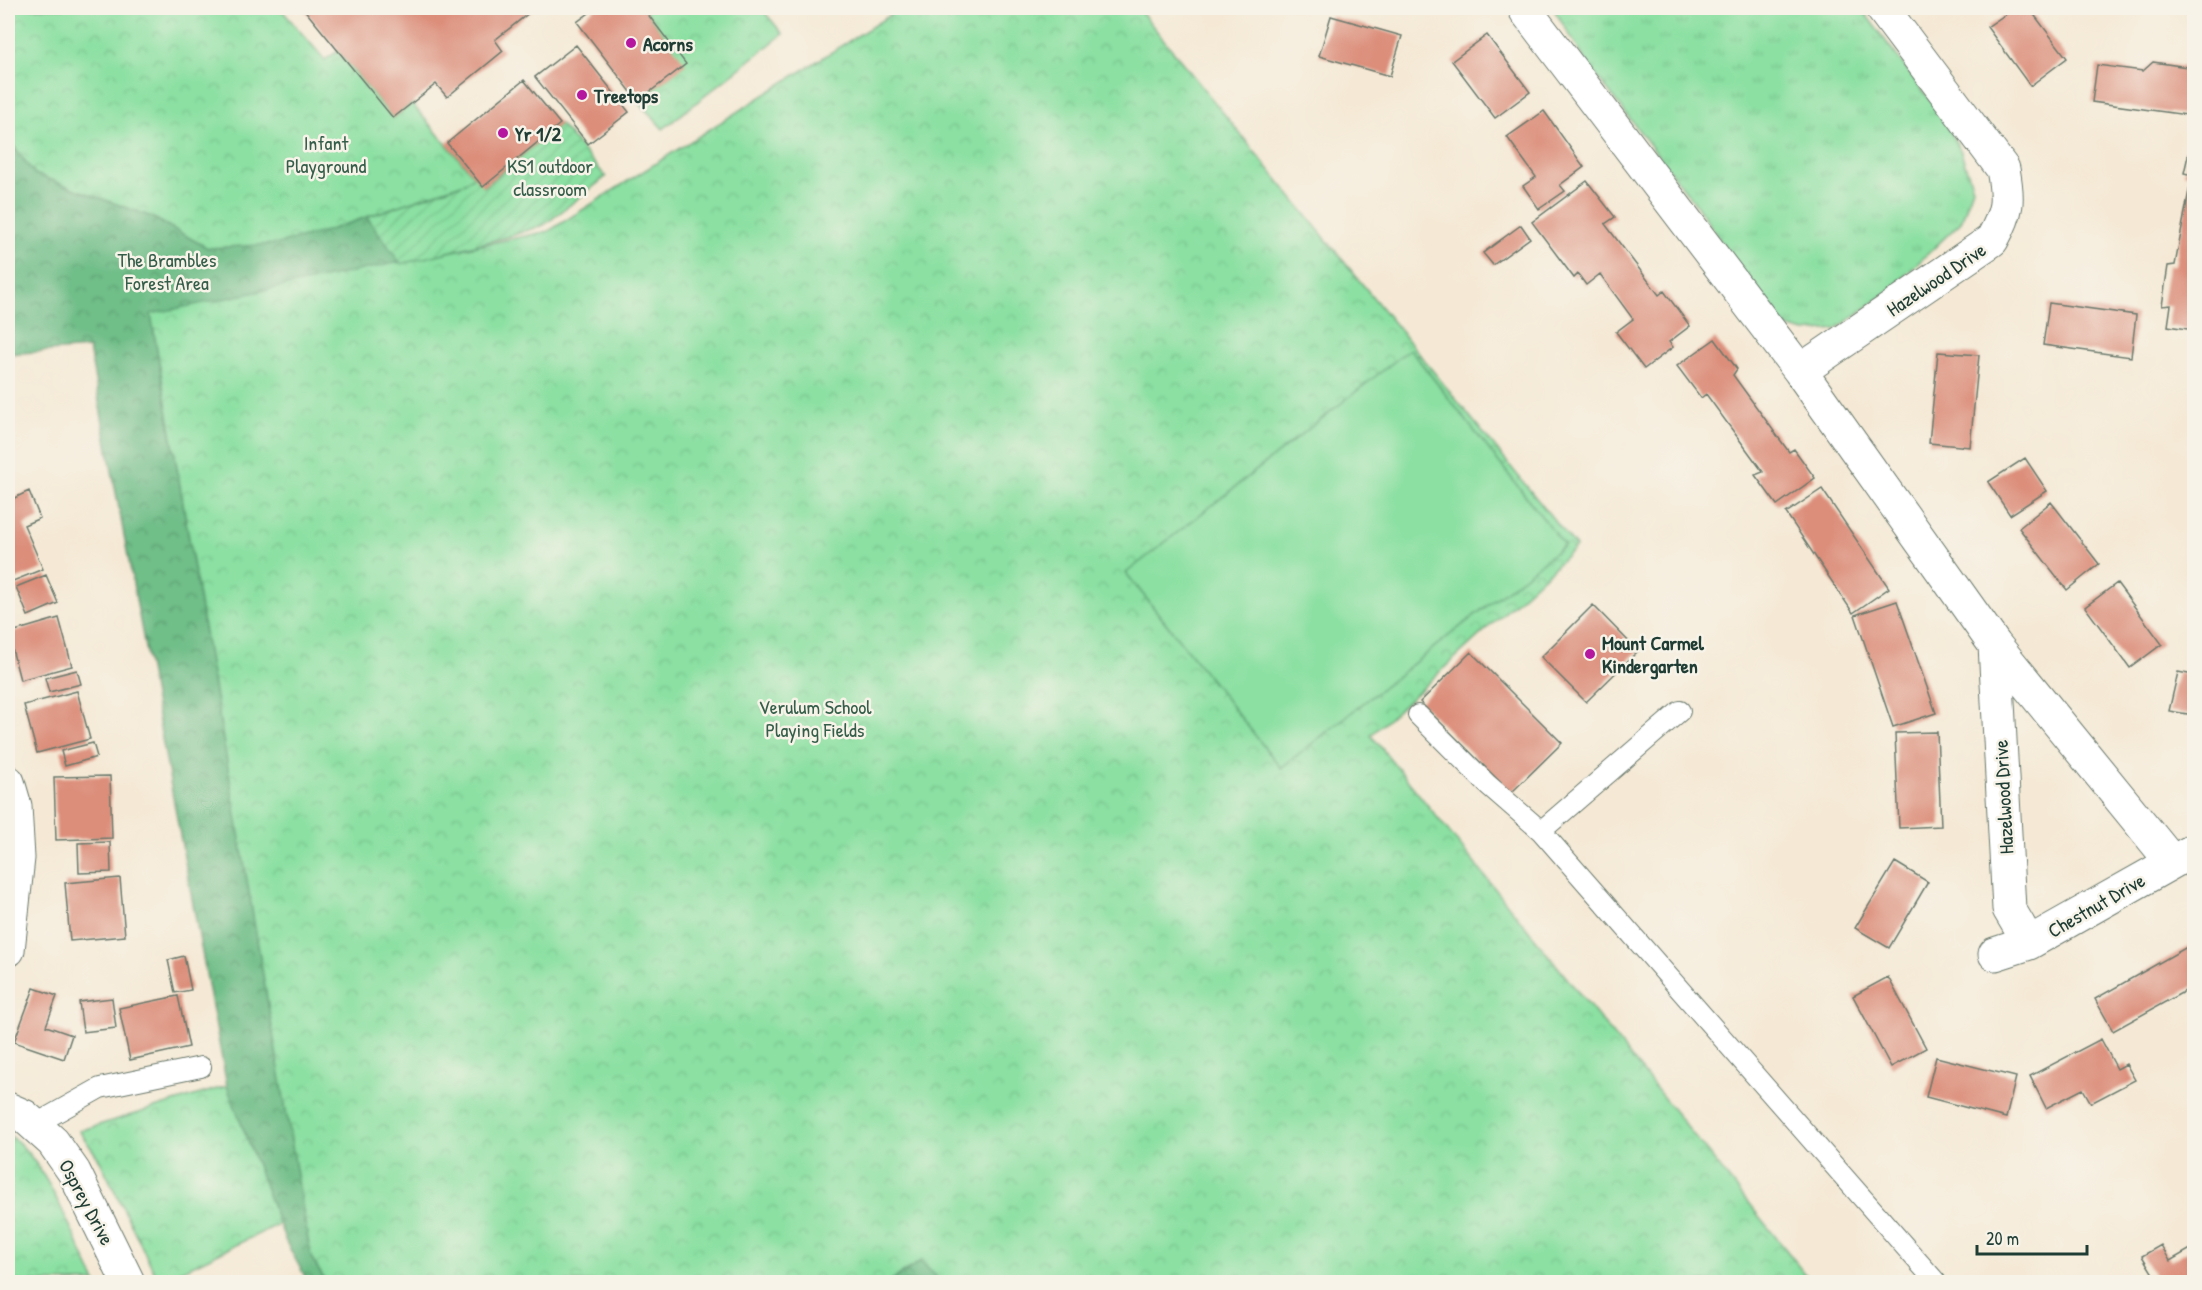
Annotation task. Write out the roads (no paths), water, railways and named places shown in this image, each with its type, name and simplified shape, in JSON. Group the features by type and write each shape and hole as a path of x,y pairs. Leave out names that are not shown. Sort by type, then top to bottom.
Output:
{"street":[{"path":"1526,8 1800,371 1995,645 2183,856"},
{"name":"Hazelwood Drive","path":"1800,371 1992,240 2004,217 2008,194 2003,169 1882,8"},
{"name":"Hazelwood Drive","path":"1995,645 2009,909 2030,943"},
{"path":"8,782 15,806 18,858 8,950"},
{"name":"Chestnut Drive","path":"1995,954 2030,943 2183,856"},
{"name":"Osprey Drive","path":"21,1117 53,1142 74,1172 128,1282"}],"lane":[{"path":"1541,831 1680,711"},
{"path":"1418,716 1487,784 1541,831 1936,1282"},
{"path":"21,1117 100,1088 201,1067"}],"place":[{"name":"Acorns","path":"631,43"},
{"name":"Treetops","path":"582,95"},
{"name":"Yr 1/2","path":"503,133"},
{"name":"Mount Carmel Kindergarten","path":"1590,654"}],"park label":[{"name":"Infant Playground","path":"326,154"},
{"name":"KS1 outdoor classroom","path":"550,176"},
{"name":"The Brambles Forest Area","path":"167,270"},
{"name":"Verulum School Playing Fields","path":"815,718"}]}
